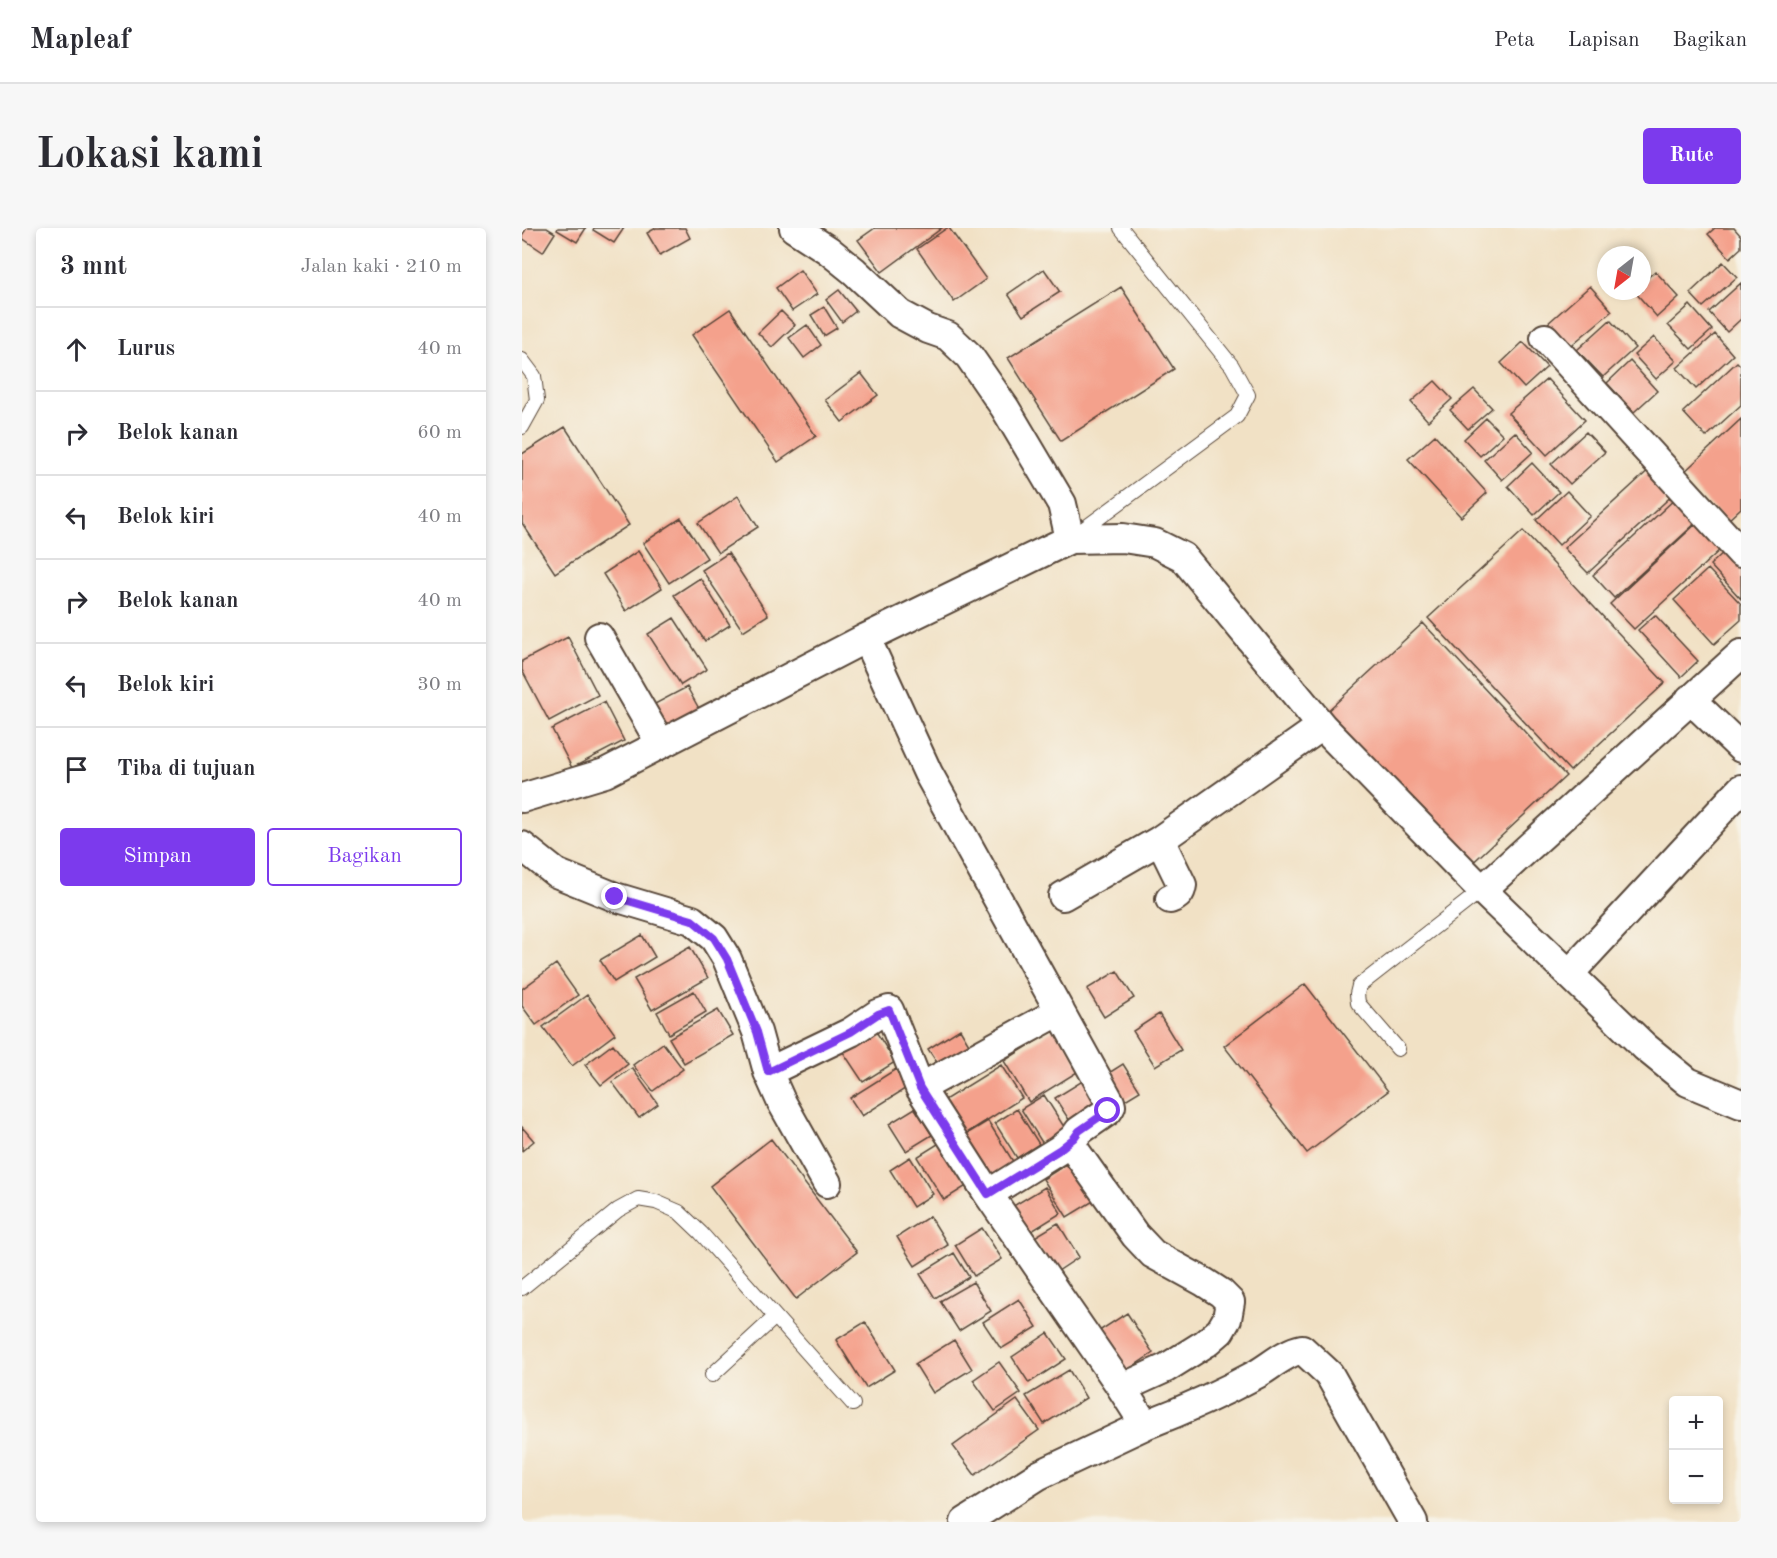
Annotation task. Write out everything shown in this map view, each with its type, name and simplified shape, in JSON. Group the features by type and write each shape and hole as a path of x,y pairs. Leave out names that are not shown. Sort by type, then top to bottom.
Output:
{"street":[{"path":"794,228 828,250 854,271 900,314 928,329 948,336 969,356 1005,408 1062,504 1070,539"},
{"path":"1545,338 1741,553"},
{"path":"522,798 605,773 866,638 1070,539 1124,538 1155,543 1183,557 1322,726 1482,890 1645,1047 1688,1082 1741,1104"},
{"path":"599,637 661,744"},
{"path":"866,638 928,773 1111,1106 1108,1111 1079,1131 1059,1150 988,1194"},
{"path":"1482,890 1741,654"},
{"path":"1690,699 1741,748"},
{"path":"1063,896 1160,840 1322,726"},
{"path":"1569,974 1741,789"},
{"path":"1160,840 1182,885 1177,896 1170,899"},
{"path":"522,846 556,873 615,897 692,920 714,938 727,959 757,1032 768,1072 781,1101 827,1184"},
{"path":"768,1072 851,1032 878,1014 889,1010 920,1088 988,1194 1145,1425"},
{"path":"920,1088 1060,1011"},
{"path":"1069,1142 1135,1236 1153,1254 1204,1282 1230,1302 1227,1319 1220,1331 1206,1343 1166,1368 1122,1388"},
{"path":"965,1522 1039,1474 1256,1374 1302,1349 1329,1374 1413,1522"}],"lane":[{"path":"1070,539 1237,416 1248,395 1232,366 1121,228"},
{"path":"522,360 534,376 537,400 522,427"},
{"path":"1398,1049 1358,1003 1359,986 1482,890"},
{"path":"522,1288 618,1210 638,1199 656,1202 679,1212 701,1233 853,1404"},
{"path":"712,1375 775,1317"}],"building":[{"path":"527,228 547,228 555,233 543,252 522,238"},
{"path":"558,228 586,228 577,242 557,230"},
{"path":"594,228 624,228 614,243 593,230"},
{"path":"656,228 685,228 690,238 660,255 647,233"},
{"path":"875,228 942,228 882,272 858,240"},
{"path":"947,228 986,279 954,302 917,249"},
{"path":"1715,228 1734,228 1741,236 1741,248 1730,258 1708,234"},
{"path":"1723,262 1737,277 1703,307 1690,293"},
{"path":"1044,269 1060,292 1023,316 1008,294"},
{"path":"800,270 817,294 792,311 776,288"},
{"path":"1655,271 1679,297 1657,317 1642,300 1651,300 1651,275"},
{"path":"1741,283 1741,319 1727,332 1709,312"},
{"path":"1590,286 1597,294 1597,300 1602,300 1612,311 1568,348 1547,324"},
{"path":"1121,287 1174,369 1061,441 1008,358"},
{"path":"839,290 856,311 842,322 826,300"},
{"path":"1690,305 1712,330 1691,349 1668,325"},
{"path":"824,307 837,328 824,336 811,315"},
{"path":"730,309 816,436 778,462 692,335"},
{"path":"781,311 795,325 772,347 758,333"},
{"path":"1610,320 1635,348 1603,377 1577,350"},
{"path":"807,325 821,345 804,358 789,338"},
{"path":"1715,334 1733,355 1696,389 1677,368"},
{"path":"1654,337 1676,361 1656,379 1634,355"},
{"path":"1523,342 1547,367 1524,388 1501,363"},
{"path":"1630,361 1657,391 1634,412 1607,383"},
{"path":"1737,362 1741,366 1741,405 1706,437 1683,412"},
{"path":"861,373 878,395 842,422 825,400"},
{"path":"1547,379 1585,420 1547,455 1508,413"},
{"path":"1435,381 1452,399 1428,421 1411,402"},
{"path":"1474,389 1492,408 1468,429 1450,410"},
{"path":"1486,418 1503,435 1480,456 1464,439"},
{"path":"1741,419 1741,508 1726,522 1682,474"},
{"path":"565,427 629,525 555,573 522,523 522,454"},
{"path":"1515,432 1533,452 1502,480 1484,460"},
{"path":"1586,432 1605,452 1570,484 1551,464"},
{"path":"1435,435 1487,493 1461,517 1408,459"},
{"path":"1532,463 1559,492 1534,515 1508,486"},
{"path":"1653,466 1677,491 1588,573 1564,548"},
{"path":"1567,491 1590,516 1559,545 1536,520"},
{"path":"738,496 758,527 718,553 698,523"},
{"path":"1677,497 1699,520 1614,598 1593,575"},
{"path":"681,518 707,558 669,583 643,543"},
{"path":"1698,522 1722,548 1634,629 1610,604"},
{"path":"1523,531 1665,683 1570,771 1428,618"},
{"path":"1726,550 1741,566 1741,599 1710,565"},
{"path":"638,551 662,588 626,611 603,574"},
{"path":"728,553 768,615 743,631 702,570"},
{"path":"1708,569 1741,604 1741,620 1714,644 1674,600"},
{"path":"700,578 730,625 705,641 674,595"},
{"path":"1655,615 1698,661 1681,677 1638,630"},
{"path":"674,618 707,669 681,685 648,634"},
{"path":"1423,623 1566,776 1466,869 1323,715"},
{"path":"568,637 598,695 549,721 522,670 522,661"},
{"path":"687,687 703,716 667,735 651,706"},
{"path":"604,702 624,741 572,768 552,729"},
{"path":"642,935 655,957 614,982 600,960"},
{"path":"690,947 708,978 652,1010 634,979"},
{"path":"556,964 578,995 536,1025 522,1006 522,989"},
{"path":"1117,971 1134,998 1104,1017 1087,989"},
{"path":"1305,984 1388,1091 1307,1153 1224,1046"},
{"path":"694,991 706,1012 669,1034 657,1012"},
{"path":"587,995 615,1034 572,1066 543,1027"},
{"path":"718,1010 733,1035 684,1063 669,1038"},
{"path":"1159,1014 1181,1050 1155,1066 1133,1031"},
{"path":"872,1025 895,1062 863,1082 839,1046"},
{"path":"1057,1028 1082,1069 1029,1102 1004,1061"},
{"path":"960,1029 973,1051 942,1070 928,1049"},
{"path":"663,1043 683,1069 653,1091 633,1065"},
{"path":"613,1044 628,1064 601,1085 585,1065"},
{"path":"1123,1064 1140,1091 1117,1105 1101,1078"},
{"path":"1001,1065 1022,1098 956,1140 935,1106"},
{"path":"632,1068 658,1104 639,1118 612,1082"},
{"path":"896,1069 908,1087 862,1116 850,1098"},
{"path":"1089,1077 1107,1105 1073,1126 1055,1098"},
{"path":"1044,1095 1071,1138 1048,1152 1021,1109"},
{"path":"915,1108 932,1135 906,1151 889,1124"},
{"path":"1017,1109 1039,1144 1017,1158 995,1123"},
{"path":"988,1121 1014,1163 986,1180 960,1138"},
{"path":"522,1127 534,1141 522,1151"},
{"path":"771,1139 857,1252 796,1299 710,1186"},
{"path":"941,1142 968,1185 944,1200 917,1157"},
{"path":"910,1157 933,1194 913,1207 890,1170"},
{"path":"1076,1158 1100,1197 1067,1217 1043,1179"},
{"path":"1045,1187 1061,1213 1027,1234 1010,1208"},
{"path":"930,1216 948,1245 915,1266 897,1237"},
{"path":"1058,1223 1079,1257 1055,1273 1033,1238"},
{"path":"982,1228 1002,1259 974,1276 955,1245"},
{"path":"954,1253 969,1277 935,1298 920,1274"},
{"path":"973,1282 991,1311 959,1331 940,1301"},
{"path":"1019,1299 1037,1327 1001,1349 983,1322"},
{"path":"1127,1313 1153,1353 1120,1375 1093,1335"},
{"path":"865,1322 895,1370 866,1388 836,1340"},
{"path":"1048,1333 1066,1359 1029,1383 1012,1357"},
{"path":"954,1340 972,1369 933,1393 915,1364"},
{"path":"999,1362 1021,1393 995,1411 973,1380"},
{"path":"1069,1370 1086,1398 1044,1424 1026,1396"},
{"path":"1017,1400 1039,1430 975,1475 953,1446"}],"route":[{"path":"615,897 692,920 714,938 727,959 757,1032 768,1072 851,1032 878,1014 889,1010 920,1088 988,1194 1059,1150 1079,1131 1108,1111"}]}
